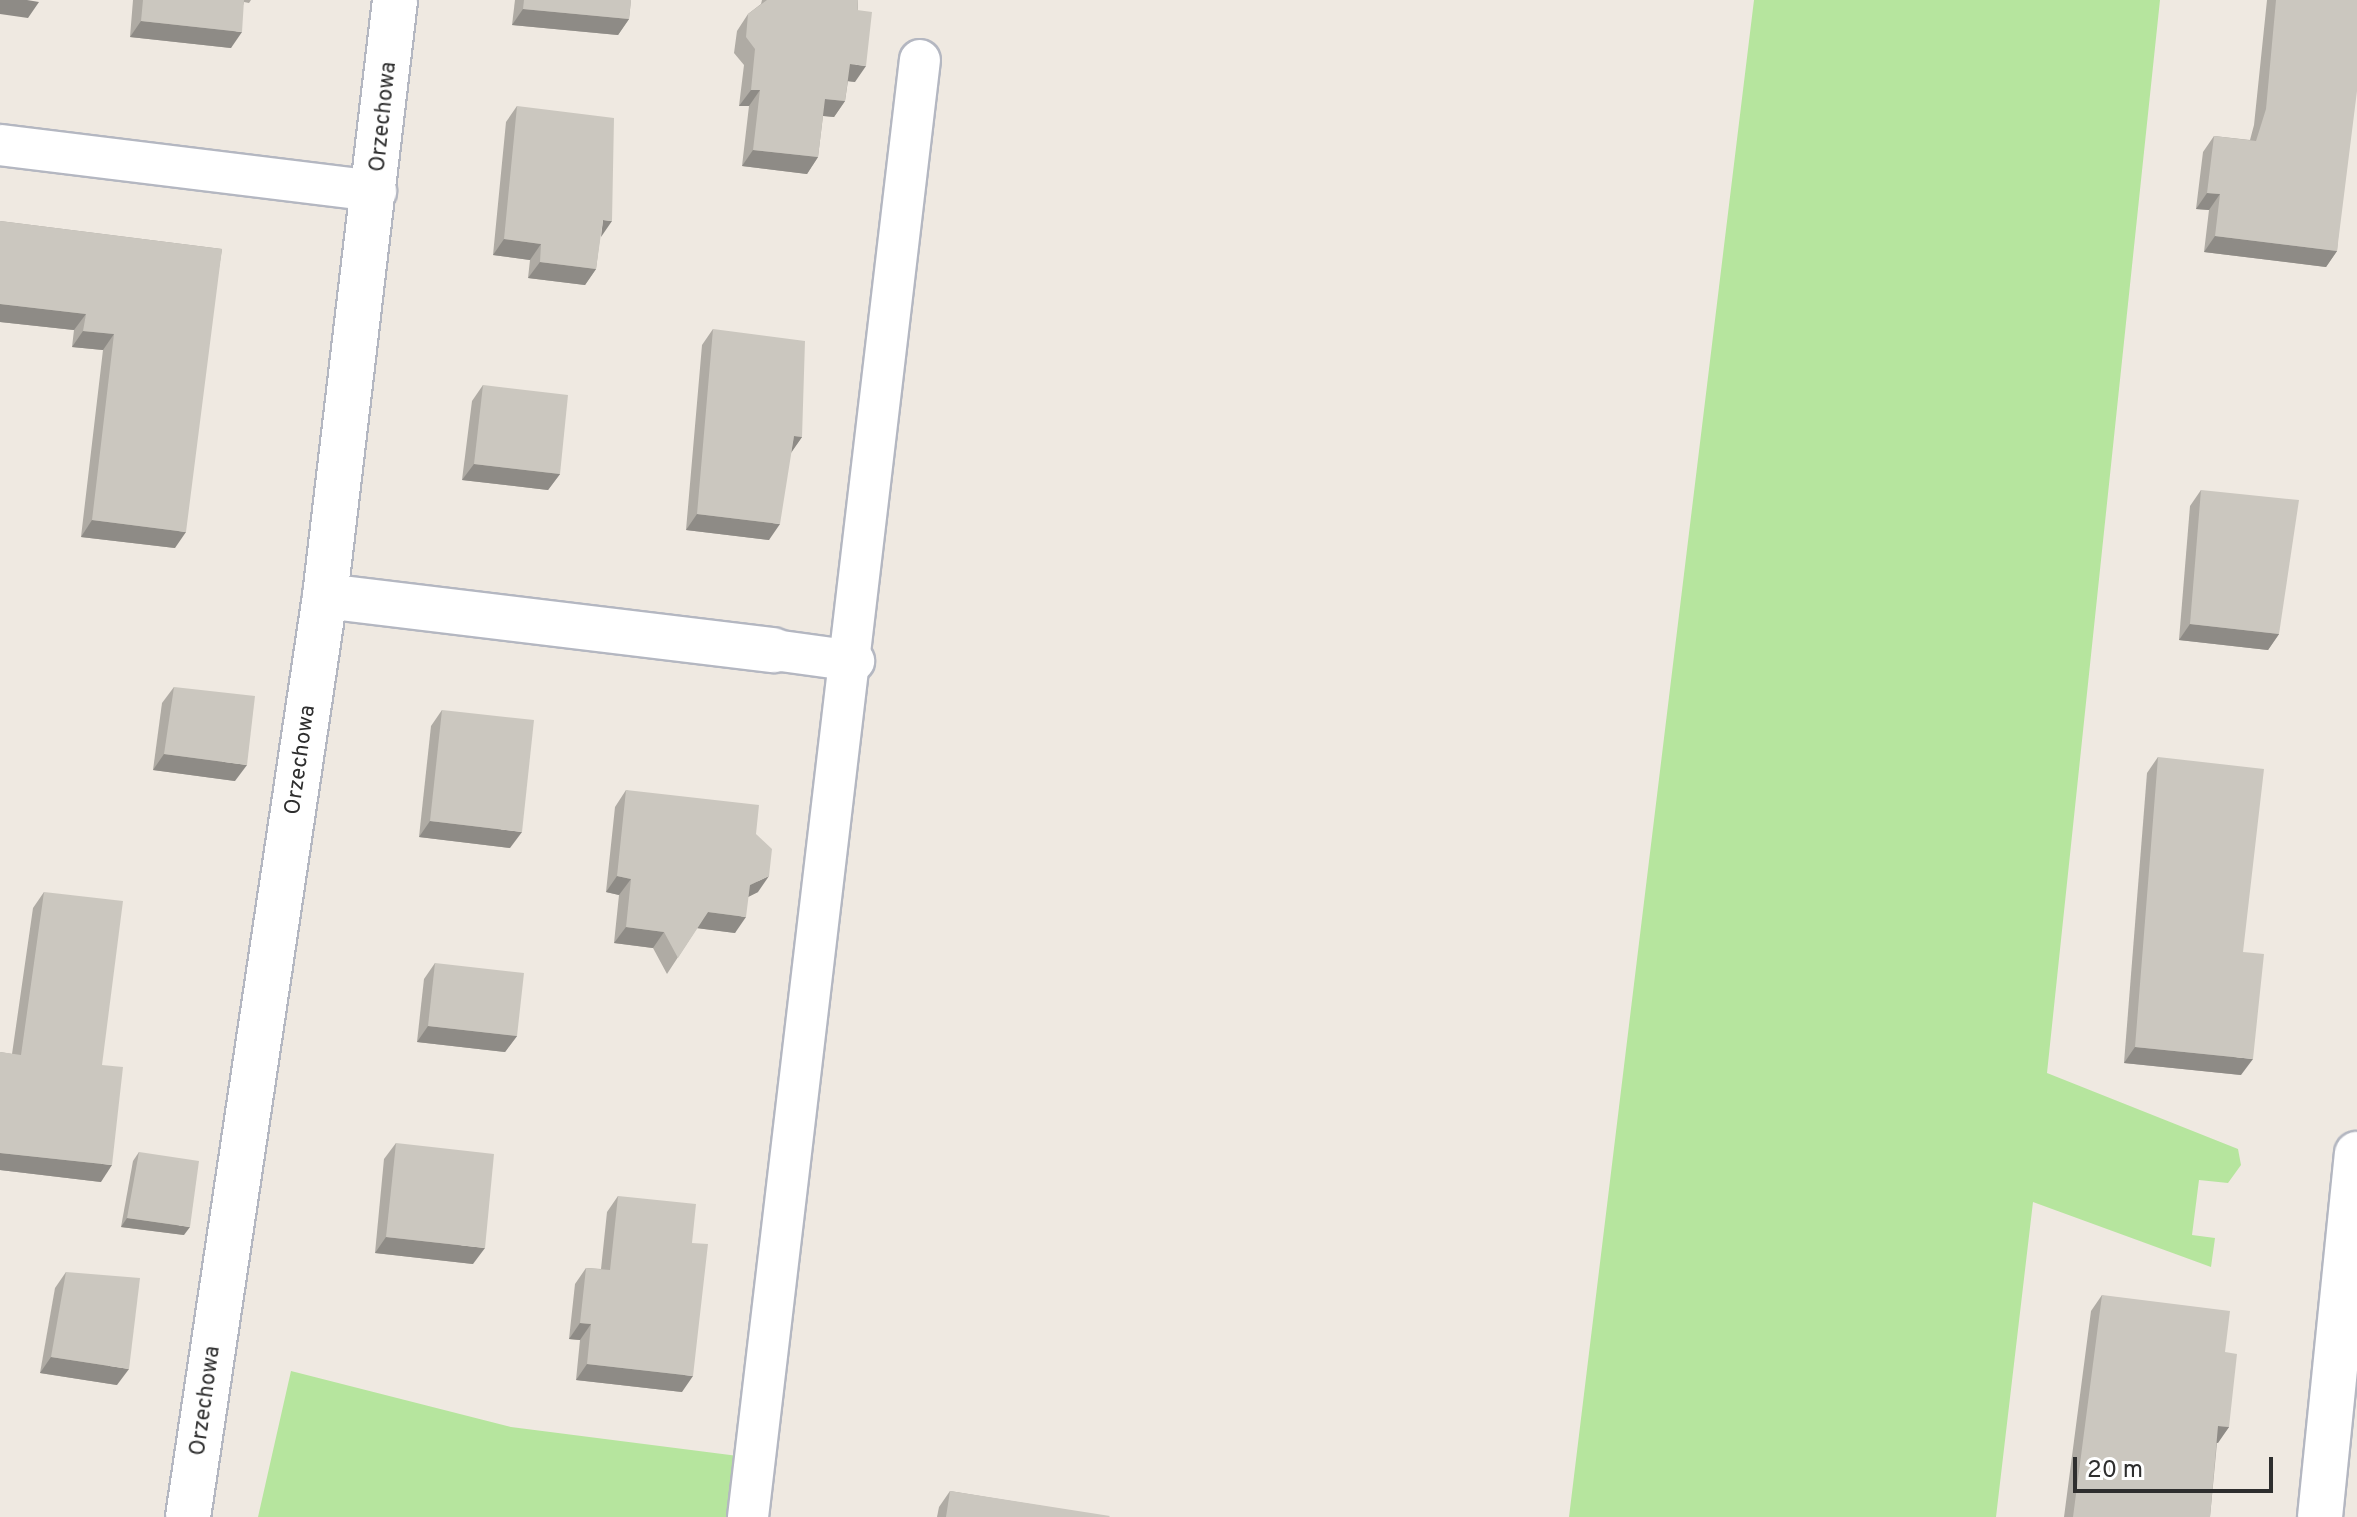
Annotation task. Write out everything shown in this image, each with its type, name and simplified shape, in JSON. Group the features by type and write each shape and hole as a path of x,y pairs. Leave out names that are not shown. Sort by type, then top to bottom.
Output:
{"street":[{"name":"Orzechowa","path":"188,1517 325,596 376,191 395,0"},
{"path":"325,596 774,650"},
{"path":"2320,1517 2357,1154"}],"lane":[{"path":"748,1517 854,661 920,60"},
{"path":"0,145 376,191"},
{"path":"774,650 854,661"}],"green space":[{"path":"1754,0 2160,0 2047,1073 2238,1149 2241,1165 2228,1183 2199,1180 2192,1235 2215,1238 2211,1267 2033,1202 1996,1517 1569,1517"},
{"path":"291,1371 511,1427 738,1456 731,1517 258,1517"}],"building":[{"path":"143,0 244,0 242,32 141,21"},
{"path":"524,0 631,0 629,19 523,9"},
{"path":"767,0 858,0 857,10 872,12 866,66 850,64 845,101 825,99 818,157 753,150 760,90 751,90 755,49 746,37 748,14"},
{"path":"2276,0 2357,0 2357,91 2337,251 2215,236 2220,194 2207,193 2214,136 2256,141 2266,109"},
{"path":"517,106 614,118 612,221 603,220 596,269 540,262 541,244 504,239"},
{"path":"0,221 222,249 186,532 92,520 114,334 83,331 86,314 0,304"},
{"path":"713,329 805,341 802,437 794,436 780,524 697,514"},
{"path":"483,385 568,395 560,474 474,464"},
{"path":"2201,490 2299,500 2279,634 2190,624"},
{"path":"174,687 255,696 247,765 164,754"},
{"path":"442,710 534,720 522,832 430,821"},
{"path":"2158,757 2264,769 2243,952 2264,954 2253,1059 2135,1047"},
{"path":"626,790 759,805 756,834 772,849 769,876 750,885 746,917 708,912 678,958 664,932 626,927 631,879 617,876"},
{"path":"44,892 123,901 102,1065 123,1067 112,1165 0,1153 0,1052 21,1055"},
{"path":"435,963 524,973 517,1036 428,1026"},
{"path":"396,1143 494,1154 485,1248 386,1237"},
{"path":"139,1152 199,1161 190,1227 127,1218"},
{"path":"618,1196 696,1204 692,1243 708,1244 693,1376 587,1364 591,1324 580,1323 586,1268 610,1270"},
{"path":"66,1272 140,1278 129,1369 51,1357"},
{"path":"2102,1295 2230,1311 2225,1352 2237,1354 2229,1427 2218,1426 2210,1517 2073,1517"},
{"path":"950,1491 1110,1516 946,1517"}]}
